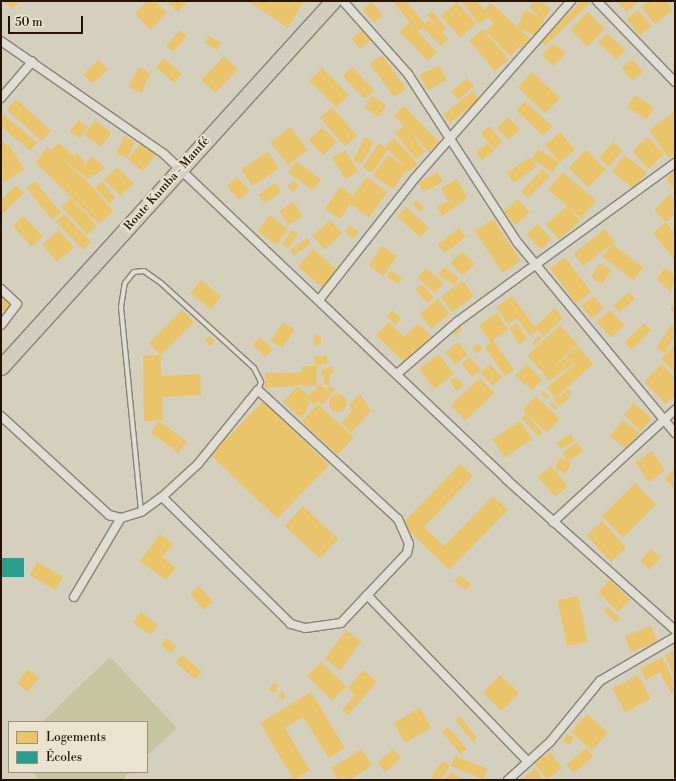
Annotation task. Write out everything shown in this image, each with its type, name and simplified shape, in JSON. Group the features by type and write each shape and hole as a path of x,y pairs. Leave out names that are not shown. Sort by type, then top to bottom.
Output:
{"highway":[{"name":"Route Kumba - Mamfé","path":"1,367 333,2"}],"street":[{"path":"319,300 415,178 571,1"},
{"path":"597,1 675,82"},
{"path":"333,2 408,74 450,140 537,266 675,433"},
{"path":"1,42 32,62 181,169 553,522 675,630"},
{"path":"1,98 32,62"},
{"path":"397,374 457,322 537,266 675,163"},
{"path":"1,289 17,304 1,325"},
{"path":"1,416 109,514 121,518 141,512 162,497 198,464 258,390 330,454 398,519 407,533 407,553 341,623 306,628 291,624 162,497"},
{"path":"553,522 675,410"},
{"path":"74,597 121,518"},
{"path":"367,595 528,762"},
{"path":"508,780 550,742 600,681 675,637"}],"lane":[{"path":"141,512 121,308 125,283 134,272 144,271 161,283 254,368 261,382 258,390"}],"green space":[{"path":"110,657 177,728 148,755 148,721 43,721"},
{"path":"33,773 129,773 122,780 40,780"}],"building: Logements":[{"path":"2,1 19,1 13,9"},
{"path":"147,1 155,1 167,13 150,30 135,14"},
{"path":"166,1 188,1 178,12"},
{"path":"248,1 304,1 288,28"},
{"path":"393,1 406,1 425,24 429,20 440,30 427,15 432,11 447,29 442,32 448,39 441,46 423,28 417,32"},
{"path":"477,1 484,10 491,3 517,27 525,10 539,17 529,7 534,1 541,1 551,10 544,19 537,37 518,28 530,39 521,49 507,36 519,48 510,56 486,31 494,23 488,17 479,24 462,2"},
{"path":"581,1 590,3 545,46 540,41"},
{"path":"618,1 640,1 626,12"},
{"path":"649,1 666,1 673,10 655,24 641,7"},
{"path":"372,2 383,15 374,23 363,10"},
{"path":"457,2 476,24 460,38 441,16"},
{"path":"638,10 651,26 640,36 626,19"},
{"path":"588,12 605,29 587,47 570,30"},
{"path":"409,23 437,52 427,61 400,32"},
{"path":"364,29 372,39 360,49 352,39"},
{"path":"483,29 509,60 495,71 469,41"},
{"path":"180,30 187,36 173,52 166,46"},
{"path":"607,33 625,50 616,60 598,43"},
{"path":"209,36 221,43 217,50 205,43"},
{"path":"554,43 565,54 553,66 542,55"},
{"path":"382,55 406,88 394,97 370,64"},
{"path":"224,56 238,69 215,93 201,80"},
{"path":"164,58 182,74 174,83 156,67"},
{"path":"632,59 643,72 632,81 621,68"},
{"path":"99,60 108,70 92,84 83,74"},
{"path":"439,65 447,80 428,90 420,75"},
{"path":"138,67 151,73 141,93 129,87"},
{"path":"352,67 374,90 365,99 343,76"},
{"path":"322,68 349,95 336,108 309,81"},
{"path":"532,72 560,98 545,113 518,87"},
{"path":"467,78 474,86 458,100 451,92"},
{"path":"473,91 480,100 450,123 443,114"},
{"path":"635,95 654,108 646,119 627,107"},
{"path":"372,96 386,105 379,117 364,108"},
{"path":"16,99 51,130 42,141 7,109"},
{"path":"525,101 552,126 543,136 516,111"},
{"path":"404,106 439,142 429,152 408,129 425,152 416,159 395,133 404,126 394,115"},
{"path":"332,107 357,136 345,146 320,117"},
{"path":"675,111 675,154 669,158 649,130"},
{"path":"1,112 37,143 30,151 1,126"},
{"path":"508,117 520,129 509,140 497,128"},
{"path":"78,120 88,127 80,138 70,131"},
{"path":"95,120 112,133 101,147 84,134"},
{"path":"489,126 503,142 494,149 481,133"},
{"path":"290,127 308,150 288,165 270,142"},
{"path":"322,127 337,142 323,155 309,140"},
{"path":"560,132 575,149 560,162 545,145"},
{"path":"124,136 135,141 127,158 116,153"},
{"path":"365,137 374,142 361,164 353,160"},
{"path":"647,137 664,154 649,169 632,152"},
{"path":"394,138 418,164 409,172 385,146"},
{"path":"1,142 10,146 24,169 3,183"},
{"path":"613,142 623,151 609,166 599,158"},
{"path":"59,143 73,156 78,153 85,164 92,156 105,168 88,179 58,156 87,181 113,211 99,224 36,163 47,147 51,150"},
{"path":"141,143 156,155 143,171 128,159"},
{"path":"379,143 388,149 372,173 363,167"},
{"path":"488,143 494,151 482,160 476,152"},
{"path":"538,149 559,162 553,172 532,159"},
{"path":"345,150 358,171 346,179 332,158"},
{"path":"586,150 606,170 588,187 568,168"},
{"path":"268,152 279,169 252,186 241,169"},
{"path":"388,155 407,169 393,189 373,175"},
{"path":"625,155 647,172 634,189 612,172"},
{"path":"530,157 537,167 514,183 507,173"},
{"path":"296,161 321,179 313,191 288,172"},
{"path":"117,167 133,183 121,196 104,180"},
{"path":"543,169 550,176 528,198 521,191"},
{"path":"675,171 675,185 672,187 666,178"},
{"path":"438,172 443,182 423,192 418,182"},
{"path":"563,172 596,201 581,218 548,189"},
{"path":"237,177 249,190 239,200 227,187"},
{"path":"367,177 387,192 369,218 350,204 340,219 325,209 340,186 353,196"},
{"path":"457,179 467,198 442,216 437,207 447,201 451,207 441,188"},
{"path":"293,180 299,185 293,192 287,187"},
{"path":"35,181 61,213 52,220 26,188"},
{"path":"102,181 116,198 109,204 95,187"},
{"path":"275,183 281,192 265,203 258,194"},
{"path":"16,185 24,193 2,214 1,200"},
{"path":"670,194 675,200 675,214 666,222 654,210"},
{"path":"71,198 97,226 87,235 61,207"},
{"path":"518,199 530,213 515,225 504,211"},
{"path":"417,200 424,208 420,212 412,204"},
{"path":"294,202 303,217 288,225 279,211"},
{"path":"567,206 580,221 559,239 546,224"},
{"path":"406,207 429,228 420,237 397,217"},
{"path":"64,214 91,242 83,250 56,222"},
{"path":"270,215 288,229 276,245 258,231"},
{"path":"24,216 43,237 32,247 13,226"},
{"path":"493,219 521,260 503,273 475,231"},
{"path":"330,220 342,233 325,250 312,236"},
{"path":"666,222 675,234 675,260 653,233"},
{"path":"537,224 552,239 541,249 526,235"},
{"path":"350,225 359,232 353,239 345,231"},
{"path":"459,228 466,237 444,253 438,245"},
{"path":"605,229 615,242 583,266 573,254"},
{"path":"59,230 74,248 57,262 42,244"},
{"path":"292,230 298,234 288,248 282,244"},
{"path":"307,238 311,244 294,256 290,250"},
{"path":"612,244 643,267 634,280 602,257"},
{"path":"382,246 397,256 384,276 369,266"},
{"path":"313,249 337,270 322,287 298,266"},
{"path":"462,251 475,264 463,276 450,263"},
{"path":"565,257 591,292 576,304 550,268"},
{"path":"600,263 611,270 602,284 591,277"},
{"path":"444,267 459,278 454,285 438,275"},
{"path":"666,267 675,276 671,292 656,279"},
{"path":"426,268 443,283 435,293 417,278"},
{"path":"390,271 402,278 399,284 386,277"},
{"path":"201,280 221,296 211,310 190,293"},
{"path":"463,281 474,297 452,312 441,296"},
{"path":"421,284 434,298 428,303 415,289"},
{"path":"629,292 635,299 619,313 613,306"},
{"path":"1,295 11,304 5,312 1,309"},
{"path":"512,296 535,327 555,308 563,318 543,337 538,330 530,336 517,318 508,324 496,308"},
{"path":"594,296 604,309 591,318 581,306"},
{"path":"438,299 450,314 431,329 419,314"},
{"path":"675,303 675,314 670,309"},
{"path":"182,310 194,322 161,355 149,343"},
{"path":"392,310 401,318 396,325 387,317"},
{"path":"610,310 624,325 611,338 597,322"},
{"path":"497,313 508,330 493,340 514,370 505,376 485,347 491,343 479,325"},
{"path":"283,322 295,330 282,348 271,340"},
{"path":"389,322 404,337 418,323 431,336 405,363 376,335"},
{"path":"517,323 527,339 519,344 509,328"},
{"path":"644,323 651,330 631,350 624,343"},
{"path":"457,324 462,330 455,335 451,329"},
{"path":"560,325 578,344 545,375 527,356"},
{"path":"671,325 675,327 675,336 665,353 656,348"},
{"path":"209,335 215,341 210,346 205,340"},
{"path":"314,335 321,335 321,345 314,345"},
{"path":"539,335 542,337 535,346 532,343"},
{"path":"260,337 273,349 266,357 252,345"},
{"path":"458,342 468,355 455,364 445,352"},
{"path":"479,344 482,350 475,354 472,347"},
{"path":"675,345 675,372 661,359"},
{"path":"578,346 593,364 555,398 547,388 574,365 566,356"},
{"path":"439,354 454,374 434,389 419,369"},
{"path":"161,355 161,376 200,374 201,395 162,397 163,420 144,421 143,356"},
{"path":"314,356 327,356 327,364 315,365"},
{"path":"470,357 481,370 473,377 462,364"},
{"path":"567,357 572,364 549,381 544,374"},
{"path":"490,364 502,377 493,386 480,373"},
{"path":"527,364 542,380 532,390 515,376"},
{"path":"662,364 675,378 675,396 666,404 644,382"},
{"path":"302,366 317,366 317,386 302,386"},
{"path":"332,366 334,373 329,374 330,385 325,385 321,370"},
{"path":"302,372 302,385 265,388 265,373"},
{"path":"456,377 464,386 457,391 450,381"},
{"path":"480,378 494,393 465,421 451,405"},
{"path":"320,384 331,395 322,405 318,401 314,405 306,398"},
{"path":"298,386 308,395 305,399 310,403 302,419 283,402"},
{"path":"330,386 336,390 331,394 326,388"},
{"path":"568,388 572,393 568,396 565,392"},
{"path":"544,391 549,397 546,400 541,394"},
{"path":"564,392 569,398 559,406 554,400"},
{"path":"338,394 342,395 346,399 346,407 342,411 338,412 334,411 330,407 329,403 330,399 334,395"},
{"path":"360,394 371,411 351,433 341,423 353,409 349,405"},
{"path":"536,396 560,419 547,433 523,410"},
{"path":"263,401 329,465 277,519 211,455"},
{"path":"552,402 557,407 554,410 549,404"},
{"path":"634,403 652,419 641,431 623,415"},
{"path":"318,404 354,437 337,455 302,422"},
{"path":"526,414 543,433 538,437 522,418"},
{"path":"623,420 639,433 626,450 610,436"},
{"path":"159,421 187,442 179,453 151,432"},
{"path":"520,421 532,439 505,458 493,439"},
{"path":"571,434 575,441 560,449 556,442"},
{"path":"577,442 583,451 568,461 562,453"},
{"path":"652,451 665,471 648,482 635,462"},
{"path":"560,457 571,463 566,474 555,468"},
{"path":"460,464 473,476 424,527 444,546 493,496 508,510 449,570 402,524"},
{"path":"551,466 568,486 555,497 538,477"},
{"path":"675,468 675,488 665,479"},
{"path":"635,483 656,504 623,537 602,516"},
{"path":"303,506 338,539 320,558 285,526"},
{"path":"602,521 626,548 610,562 586,535"},
{"path":"160,534 173,544 162,557 176,568 166,580 140,561"},
{"path":"651,549 661,558 650,570 640,561"},
{"path":"37,562 63,577 55,590 30,575"},
{"path":"459,575 471,584 466,590 454,581"},
{"path":"610,580 630,599 618,612 598,592"},
{"path":"199,586 213,602 204,610 190,594"},
{"path":"578,596 588,642 567,646 557,600"},
{"path":"608,607 620,618 616,623 604,611"},
{"path":"141,612 158,625 150,635 133,622"},
{"path":"651,626 657,642 631,652 625,636"},
{"path":"346,630 361,641 340,670 325,659"},
{"path":"167,638 177,647 171,653 161,645"},
{"path":"675,650 675,673 673,674 665,655"},
{"path":"182,655 202,672 195,679 176,663"},
{"path":"662,657 675,683 675,692 671,693 660,672 646,680 640,669"},
{"path":"321,662 346,686 332,701 307,676"},
{"path":"28,669 39,678 28,692 17,683"},
{"path":"363,670 377,682 348,715 342,710 355,695 348,688"},
{"path":"500,675 519,693 502,711 483,693"},
{"path":"638,675 651,699 625,712 612,689"},
{"path":"274,683 279,687 274,693 269,689"},
{"path":"282,692 286,696 282,701 278,696"},
{"path":"311,692 345,748 329,758 303,717 285,728 310,770 294,780 260,723"},
{"path":"420,708 431,728 405,743 394,723"},
{"path":"587,714 608,733 592,751 571,732"},
{"path":"460,716 477,738 473,742 455,720"},
{"path":"448,727 467,749 461,754 442,732"},
{"path":"566,734 574,737 570,745 563,742"},
{"path":"586,748 593,756 574,773 566,765"},
{"path":"362,749 372,766 349,780 339,780 331,768"},
{"path":"393,749 401,758 385,772 377,763"},
{"path":"550,752 562,768 547,779 535,763"},
{"path":"455,756 487,769 483,779 451,766"},
{"path":"442,761 450,765 441,780 434,780 431,778"},
{"path":"536,768 543,780 528,780 525,776"},
{"path":"451,772 464,780 445,780"}],"building: Écoles":[{"path":"1,558 24,558 24,577 1,577"}]}
